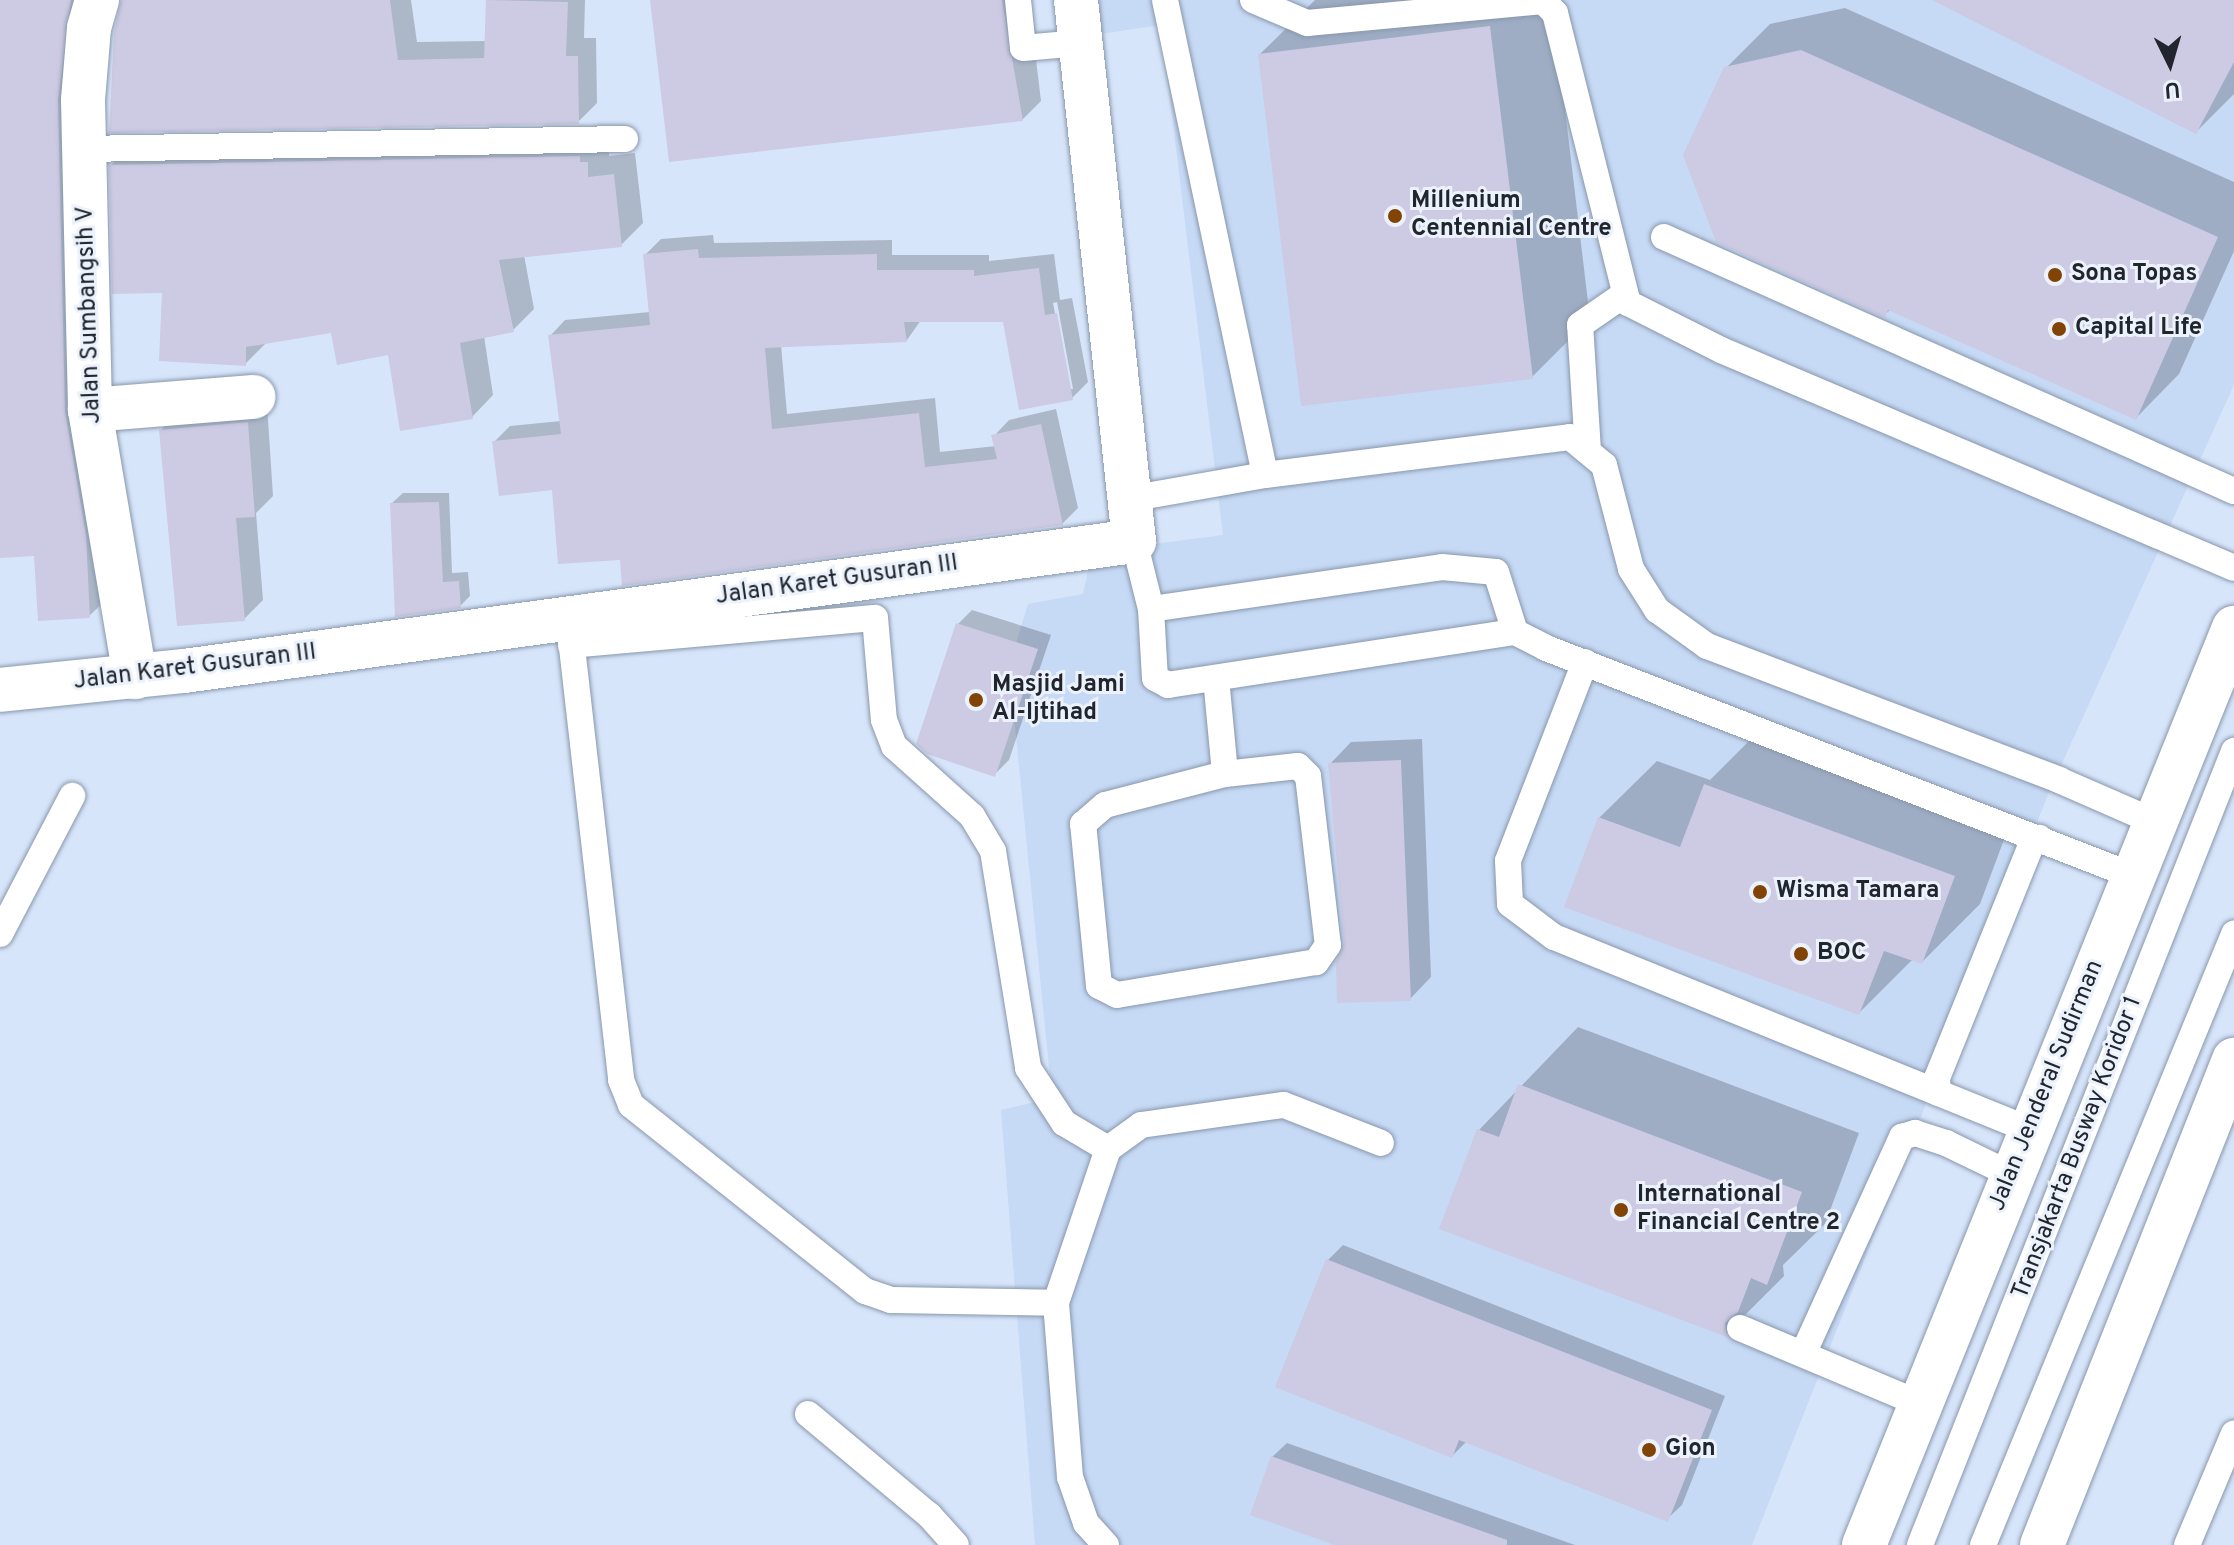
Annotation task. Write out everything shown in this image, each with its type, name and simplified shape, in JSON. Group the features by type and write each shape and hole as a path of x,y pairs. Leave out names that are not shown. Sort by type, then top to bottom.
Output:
{"street":[{"name":"Jalan Sumbangsih V","path":"97,0 89,28 84,149 90,410 135,677"},
{"path":"1076,0 1131,520"},
{"path":"90,410 253,397"},
{"name":"Jalan Karet Gusuran III","path":"0,690 570,632 1131,520"},
{"name":"Jalan Jenderal Sudirman","path":"1864,1545 2131,875 2234,628"},
{"path":"2042,1545 2224,1110 2234,1060"}],"lane":[{"path":"1018,0 1023,48 1080,43"},
{"path":"1165,0 1265,475"},
{"path":"1253,0 1307,23 1543,1 1555,13 1628,303 1721,350 2234,568"},
{"path":"84,149 625,139"},
{"path":"1664,237 2234,491"},
{"path":"1588,451 1580,325 1625,294"},
{"path":"2131,875 1515,632 1168,685 1155,678 1151,609 1131,520 1265,475 1570,437 1604,465 1631,569 1657,610 1707,646 2059,780 2155,822"},
{"path":"1151,609 1442,567 1496,572 1515,632"},
{"path":"1056,1303 891,1300 865,1291 631,1105 621,1080 570,632 875,618 884,720 894,746 972,816 993,851 1028,1068 1064,1123 1108,1149"},
{"path":"1585,662 1508,861 1510,904 1554,937 2030,1130"},
{"path":"1216,678 1225,774"},
{"name":"Transjakarta Busway Koridor 1","path":"1920,1545 2234,751"},
{"path":"1298,766 1308,776 1328,945 1316,962 1117,995 1099,986 1083,824 1105,805 1225,774 1298,766"},
{"path":"0,934 72,796"},
{"path":"1942,1094 1937,1078 2031,845 2039,838"},
{"path":"1983,1545 2234,934"},
{"path":"1106,1545 1086,1523 1070,1477 1056,1303 1108,1149 1141,1125 1284,1105 1381,1143"},
{"path":"1803,1354 1902,1137 1915,1133 1946,1143 2012,1175"},
{"path":"1740,1328 1921,1404"},
{"path":"808,1414 929,1515 956,1545"},
{"path":"2187,1545 2234,1433"}],"shaded area":[{"path":"1081,0 2234,0 2234,385 2049,792 1752,1545 1035,1545 1001,1110 1052,1098 1009,666 1028,604 1083,594 1092,552 1223,535 1161,25 1087,36"}],"building":[{"path":"0,0 71,0 58,100 65,411 86,535 90,618 38,621 34,556 0,558"},
{"path":"121,0 390,0 398,60 484,58 486,0 568,2 566,56 578,56 579,124 109,133 114,33"},
{"path":"650,0 1002,0 1023,121 669,162"},
{"path":"1932,0 2234,0 2234,62 2196,134"},
{"name":"Millenium Centennial Centre","path":"1490,26 1533,379 1301,406 1258,54"},
{"path":"1801,50 2218,237 2136,420 1888,310 1885,318 1716,242 1683,155 1724,67"},
{"path":"580,156 580,162 588,162 588,177 614,174 622,247 499,260 514,332 460,343 473,419 400,431 388,355 337,365 331,333 246,347 246,366 159,361 162,293 112,294 109,165"},
{"path":"698,249 699,258 877,254 877,270 974,270 974,276 1039,268 1045,315 1057,313 1073,400 1019,410 1003,322 904,322 907,342 765,348 772,429 919,413 925,467 997,459 991,435 1041,424 1063,525 622,586 620,560 558,564 552,490 499,496 492,441 561,434 548,335 650,325 643,254"},
{"path":"248,422 255,517 236,518 245,621 177,626 159,430"},
{"path":"439,502 443,582 459,581 461,608 395,617 390,503"},
{"name":"Masjid Jami Al-Ijtihad","path":"956,623 1038,649 995,777 927,754 916,744"},
{"path":"1401,760 1411,1001 1337,1003 1336,962 1344,943 1328,763"},
{"name":"Wisma Tamara","path":"1704,784 1955,876 1922,964 1884,951 1859,1015 1564,907 1598,817 1680,847"},
{"name":"International Financial Centre 2","path":"1518,1084 1802,1192 1767,1285 1751,1278 1738,1312 1725,1323 1727,1337 1439,1229 1477,1129 1499,1137"},
{"path":"1326,1259 1712,1410 1668,1522 1459,1440 1452,1458 1275,1387"},
{"path":"1271,1456 1507,1540 1507,1545 1335,1545 1250,1515"}],"place":[{"name":"Millenium Centennial Centre","path":"1395,216"},
{"name":"Sona Topas","path":"2055,275"},
{"name":"Capital Life","path":"2059,329"},
{"name":"Masjid Jami Al-Ijtihad","path":"976,700"},
{"name":"Wisma Tamara","path":"1760,892"},
{"name":"BOC","path":"1801,954"},
{"name":"International Financial Centre 2","path":"1621,1210"},
{"name":"Gion","path":"1649,1450"}]}
